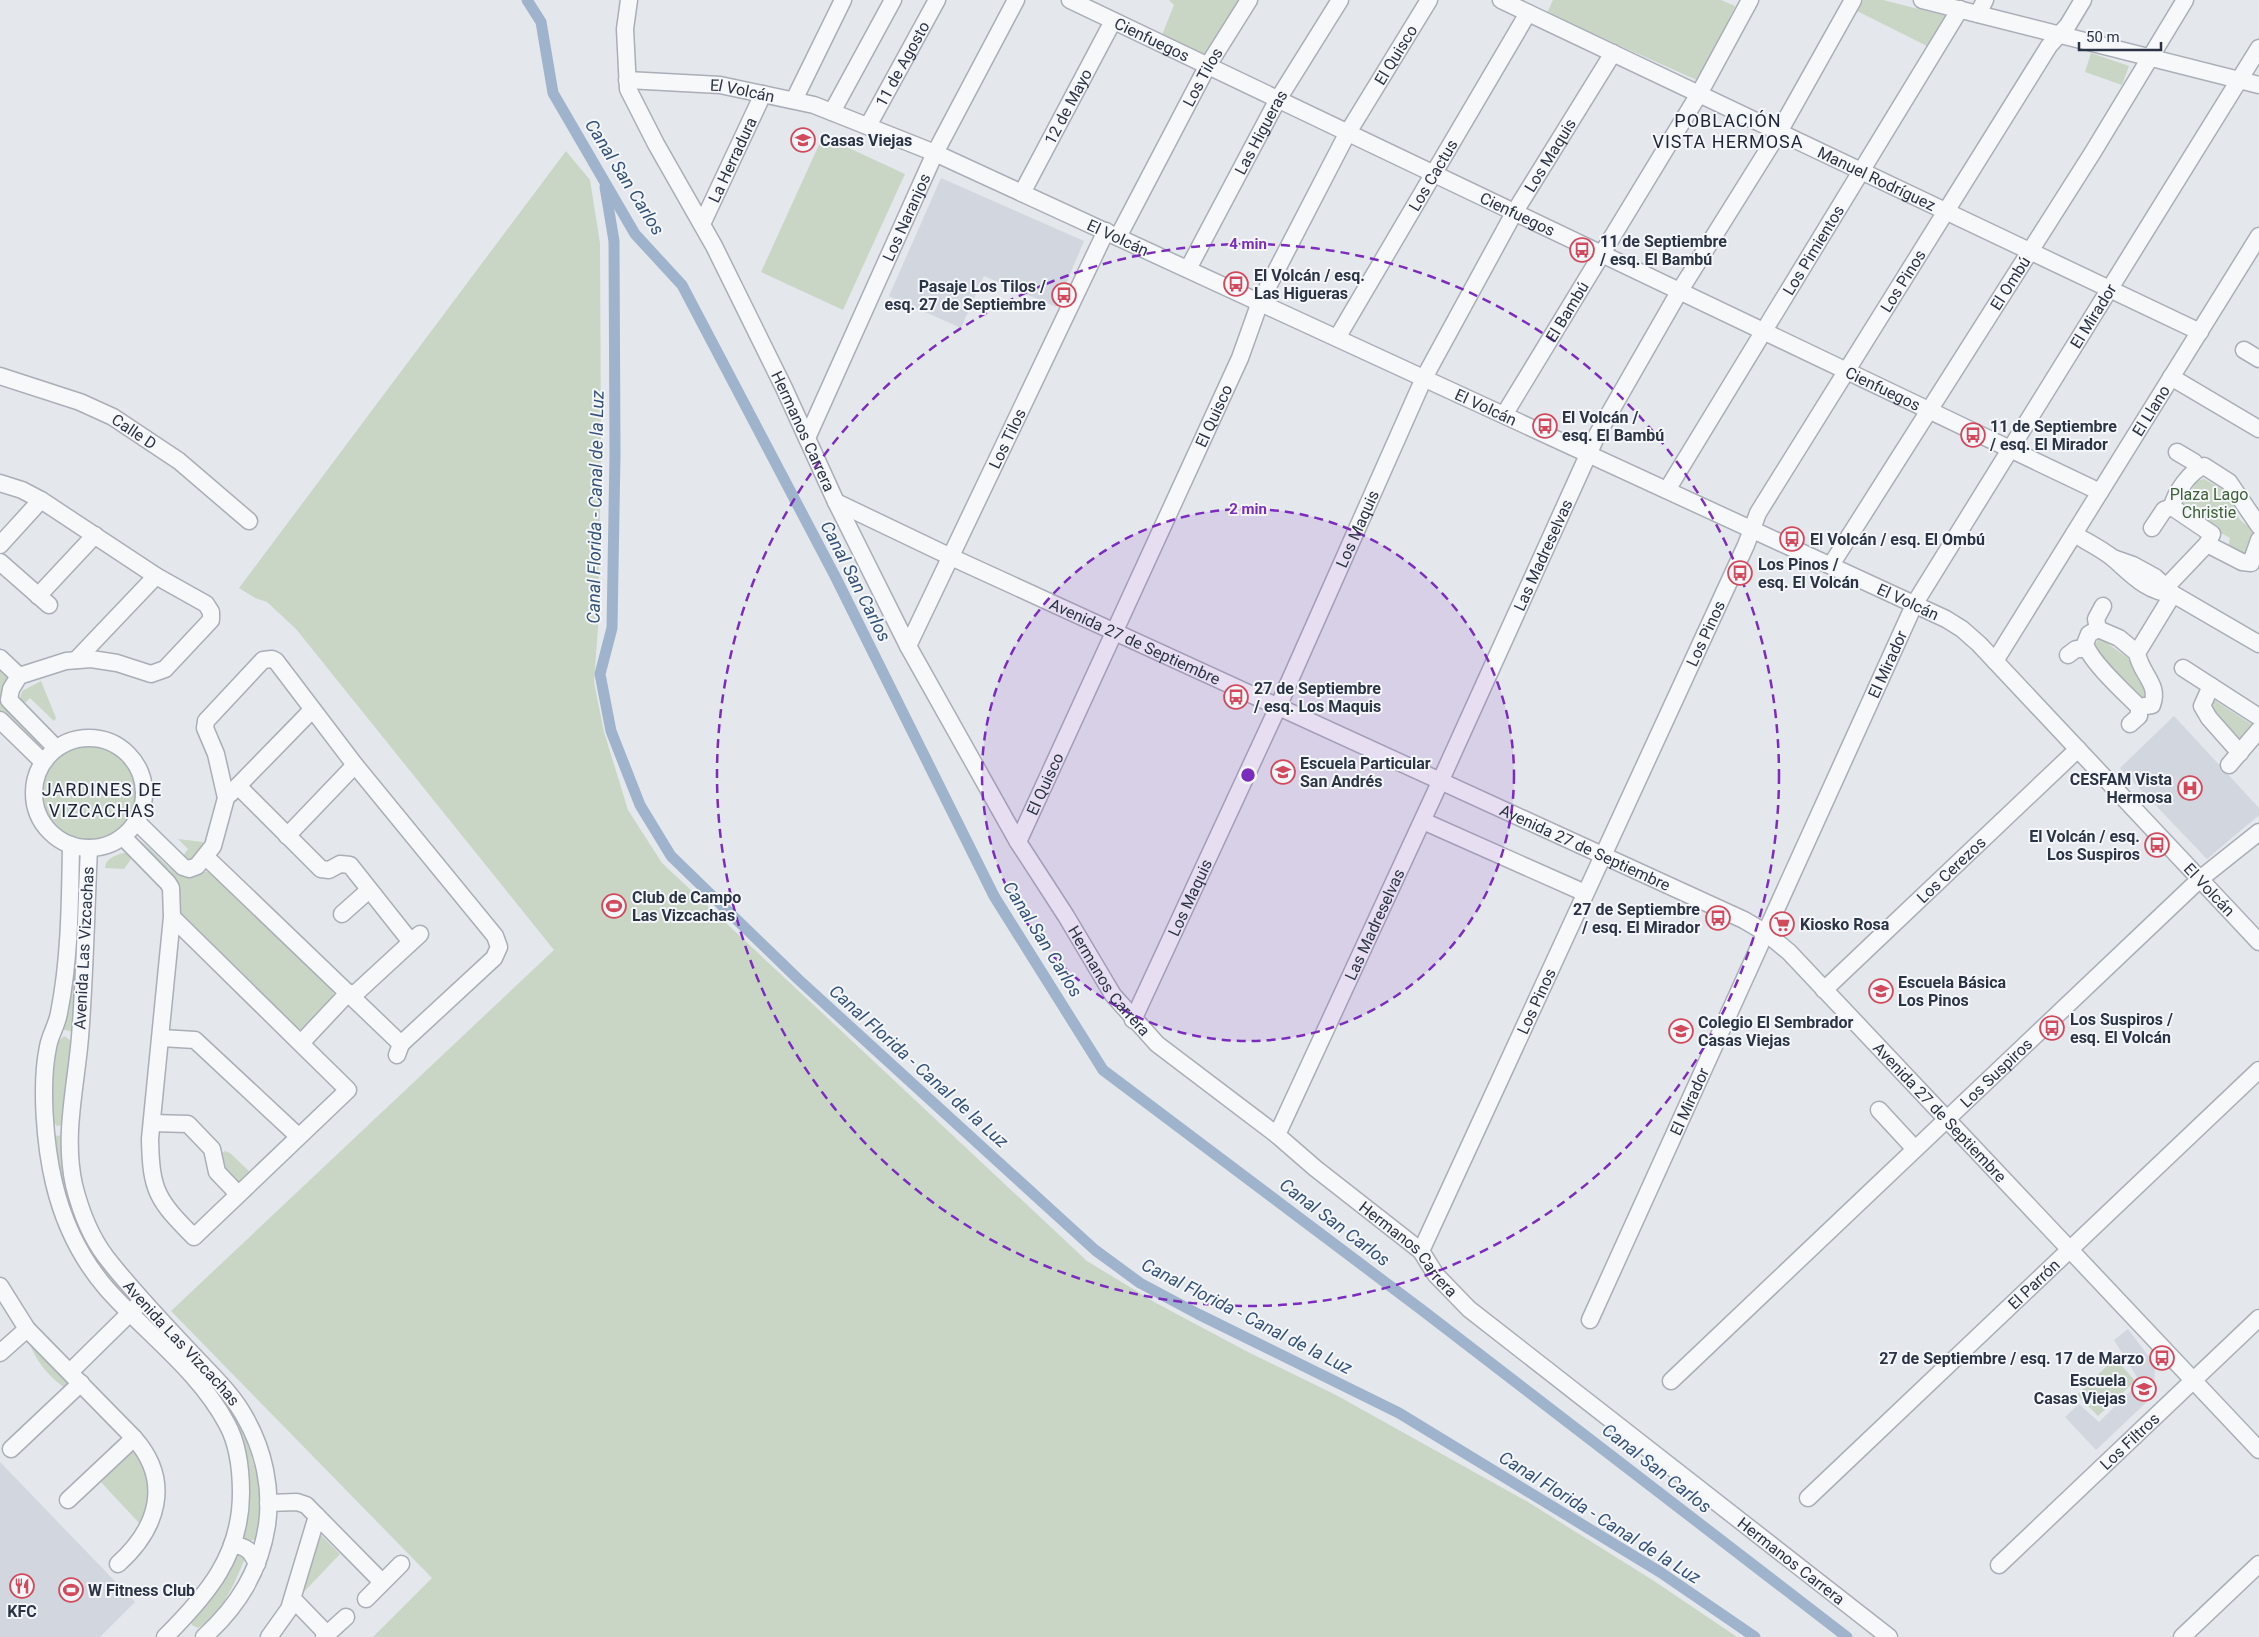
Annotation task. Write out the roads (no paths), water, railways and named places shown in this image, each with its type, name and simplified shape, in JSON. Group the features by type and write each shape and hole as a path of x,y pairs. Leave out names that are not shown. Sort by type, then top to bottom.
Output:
{"street":[{"name":"Hermanos Carrera","path":"629,0 625,29 628,89 744,305 836,502 908,646 1018,842 1066,916 1112,995 1157,1044 1277,1135 1422,1251 1436,1275 1469,1309 1889,1637"},
{"path":"794,100 843,0"},
{"path":"832,112 893,0"},
{"name":"11 de Agosto","path":"868,126 937,0"},
{"name":"Los Naranjos","path":"807,438 935,152 1016,0"},
{"name":"Cienfuegos","path":"1070,0 1277,101 2100,492"},
{"name":"Los Tilos","path":"908,646 1112,234 1207,67 1249,0"},
{"name":"Las Higueras","path":"1188,269 1277,101 1340,0"},
{"name":"El Quisco","path":"1018,842 1240,358 1260,302 1347,134 1429,0"},
{"name":"Manuel Rodríguez","path":"1501,0 2200,332"},
{"name":"El Bambú","path":"1504,415 1699,94 1750,0"},
{"name":"Las Madreselvas","path":"1277,1135 1597,435 1679,292 1779,132 1853,0"},
{"path":"1922,0 1960,9 1982,7 2059,34 2259,86"},
{"name":"Los Pinos","path":"1422,1251 1758,513 2049,46 2068,25 2083,0"},
{"name":"El Ombú","path":"1831,565 2185,0"},
{"name":"Los Pimientos","path":"1667,490 1960,9"},
{"name":"Los Cactus","path":"1337,338 1528,13"},
{"name":"12 de Mayo","path":"1022,193 1114,21"},
{"name":"El Mirador","path":"1590,1320 1915,604 2259,48"},
{"name":"Los Maquis","path":"1133,1020 1278,707 1424,378 1514,213 1612,53"},
{"name":"El Volcán","path":"627,80 720,84 794,100 814,105 935,152 1915,604 1962,629 1995,661 2259,942"},
{"name":"La Herradura","path":"702,224 763,94"},
{"name":"El Llano","path":"1995,661 2259,236"},
{"path":"2244,350 2259,359"},
{"name":"Calle D","path":"0,376 80,402 113,417 179,461 248,521"},
{"path":"2171,377 2259,428"},
{"path":"2178,452 2194,462 2197,469"},
{"path":"2172,507 2174,500 2197,469 2204,466 2229,482 2259,526"},
{"path":"0,483 22,490 41,500 156,576 206,604 212,612 211,620 165,669 151,674 117,663 91,659 66,661 19,676 11,689 9,700 56,748"},
{"path":"0,545 41,500"},
{"name":"Avenida 27 de Septiembre","path":"836,502 951,557 1744,920 1766,933 1789,952 2259,1450"},
{"path":"2152,528 2164,510 2172,507"},
{"path":"2136,654 2170,590 2207,544 2212,534 2172,507"},
{"path":"2074,534 2113,558 2130,575 2147,586 2163,593 2170,590"},
{"path":"0,562 43,600 95,535"},
{"path":"2207,544 2255,568 2259,540"},
{"path":"76,660 156,576"},
{"path":"2170,590 2259,644"},
{"path":"2098,629 2096,618 2103,606"},
{"path":"2098,629 2119,638 2136,654 2139,666 2156,694 2152,705 2139,707"},
{"path":"2098,629 2089,634 2085,644 2108,675 2139,707 2139,716 2130,724"},
{"path":"2068,655 2076,649 2087,649"},
{"path":"0,658 19,676"},
{"path":"137,822 183,867 189,869 197,866 206,857 213,846 226,798 220,769 206,732 205,724 212,712 268,658 276,661 355,765 495,936 499,947 494,958 399,1049 348,993 206,857"},
{"path":"2183,668 2259,717"},
{"path":"2211,686 2202,706 2234,759 2259,730"},
{"path":"226,798 312,710"},
{"path":"0,720 43,762"},
{"path":"94,738 112,742 128,754 140,770 144,789 142,808 137,822 123,837 106,846 89,848 72,845 56,838 44,826 36,811 34,794 36,777 43,762 56,748 74,739 94,738"},
{"name":"Los Cerezos","path":"1824,990 2078,749"},
{"path":"287,836 355,765"},
{"path":"238,786 321,869 329,870 340,864 356,860 369,890 416,938 356,993 348,993 302,1042"},
{"path":"1422,821 1585,893"},
{"name":"Los Suspiros","path":"1671,1381 2200,879 2259,832"},
{"path":"123,837 171,888 172,917 152,1123 151,1173 154,1187 163,1203 194,1236 348,1090 302,1042 172,917"},
{"name":"Avenida Las Vizcachas","path":"72,845 68,946 59,1015 48,1045 43,1080 52,1174 65,1220 94,1272 130,1313 193,1378 228,1425 237,1454 241,1485 239,1515 232,1545 213,1584 189,1613 165,1637"},
{"name":"Avenida Las Vizcachas","path":"89,848 79,1048 68,1131 74,1185 86,1221 105,1256 226,1391 246,1418 263,1461 268,1504 265,1534 257,1564 242,1595 220,1622 206,1635 193,1627 189,1613"},
{"path":"342,914 369,890"},
{"name":"Avenida Las Vizcachas","path":"53,1032 62,1029 73,1032 79,1048"},
{"path":"161,1038 195,1040 298,1136"},
{"name":"El Parrón","path":"1808,1498 2259,1070"},
{"path":"1879,1110 1915,1149"},
{"path":"152,1123 188,1124 212,1149 217,1172 238,1194"},
{"path":"47,1126 52,1134 58,1136 64,1136 68,1131"},
{"path":"0,1286 27,1329 134,1438 146,1452 151,1462 156,1490 155,1506 150,1523 141,1540 118,1564"},
{"path":"11,1449 76,1378 130,1313 144,1300"},
{"name":"Los Filtros","path":"1999,1565 2259,1318"},
{"path":"0,1354 27,1329"},
{"path":"68,1500 134,1438"},
{"path":"268,1504 297,1502 306,1505 382,1582"},
{"path":"269,1637 289,1609 293,1599 317,1516"},
{"path":"232,1545 243,1546 250,1550 257,1564"},
{"path":"366,1599 402,1564"},
{"path":"2182,1637 2259,1564"},
{"path":"293,1599 326,1636 346,1617"}],"waterway":[{"name":"Canal San Carlos","path":"527,0 541,22 553,93 635,234 682,285 836,578 994,896 1103,1070 1422,1310 1847,1637"},
{"name":"Canal Florida - Canal de la Luz","path":"605,187 614,241 615,454 612,628 600,674 611,731 640,805 671,856 799,980 1095,1250 1140,1283 1198,1314 1399,1413 1660,1572 1755,1637"}],"place":[{"name":"Casas Viejas","path":"803,140"},
{"name":"11 de Septiembre / esq. El Bambú","path":"1582,250"},
{"name":"El Volcán / esq. Las Higueras","path":"1236,284"},
{"name":"Pasaje Los Tilos / esq. 27 de Septiembre","path":"1064,295"},
{"name":"El Volcán / esq. El Bambú","path":"1545,426"},
{"name":"11 de Septiembre / esq. El Mirador","path":"1973,435"},
{"name":"El Volcán / esq. El Ombú","path":"1792,539"},
{"name":"Los Pinos / esq. El Volcán","path":"1740,573"},
{"name":"27 de Septiembre / esq. Los Maquis","path":"1236,697"},
{"name":"Escuela Particular San Andrés","path":"1283,772"},
{"name":"CESFAM Vista Hermosa","path":"2190,788"},
{"name":"El Volcán / esq. Los Suspiros","path":"2157,845"},
{"name":"Club de Campo Las Vizcachas","path":"614,906"},
{"name":"27 de Septiembre / esq. El Mirador","path":"1718,918"},
{"name":"Kiosko Rosa","path":"1782,924"},
{"name":"Escuela Básica Los Pinos","path":"1881,991"},
{"name":"Los Suspiros / esq. El Volcán","path":"2052,1028"},
{"name":"Colegio El Sembrador Casas Viejas","path":"1681,1031"},
{"name":"27 de Septiembre / esq. 17 de Marzo","path":"2162,1358"},
{"name":"Escuela Casas Viejas","path":"2144,1389"},
{"name":"KFC","path":"22,1586"},
{"name":"W Fitness Club","path":"71,1590"}],"district":[{"name":"POBLACIÓN VISTA HERMOSA","path":"1728,130"},
{"name":"JARDINES DE VIZCACHAS","path":"102,800"}],"park label":[{"name":"Plaza Lago Christie","path":"2209,503"}]}
